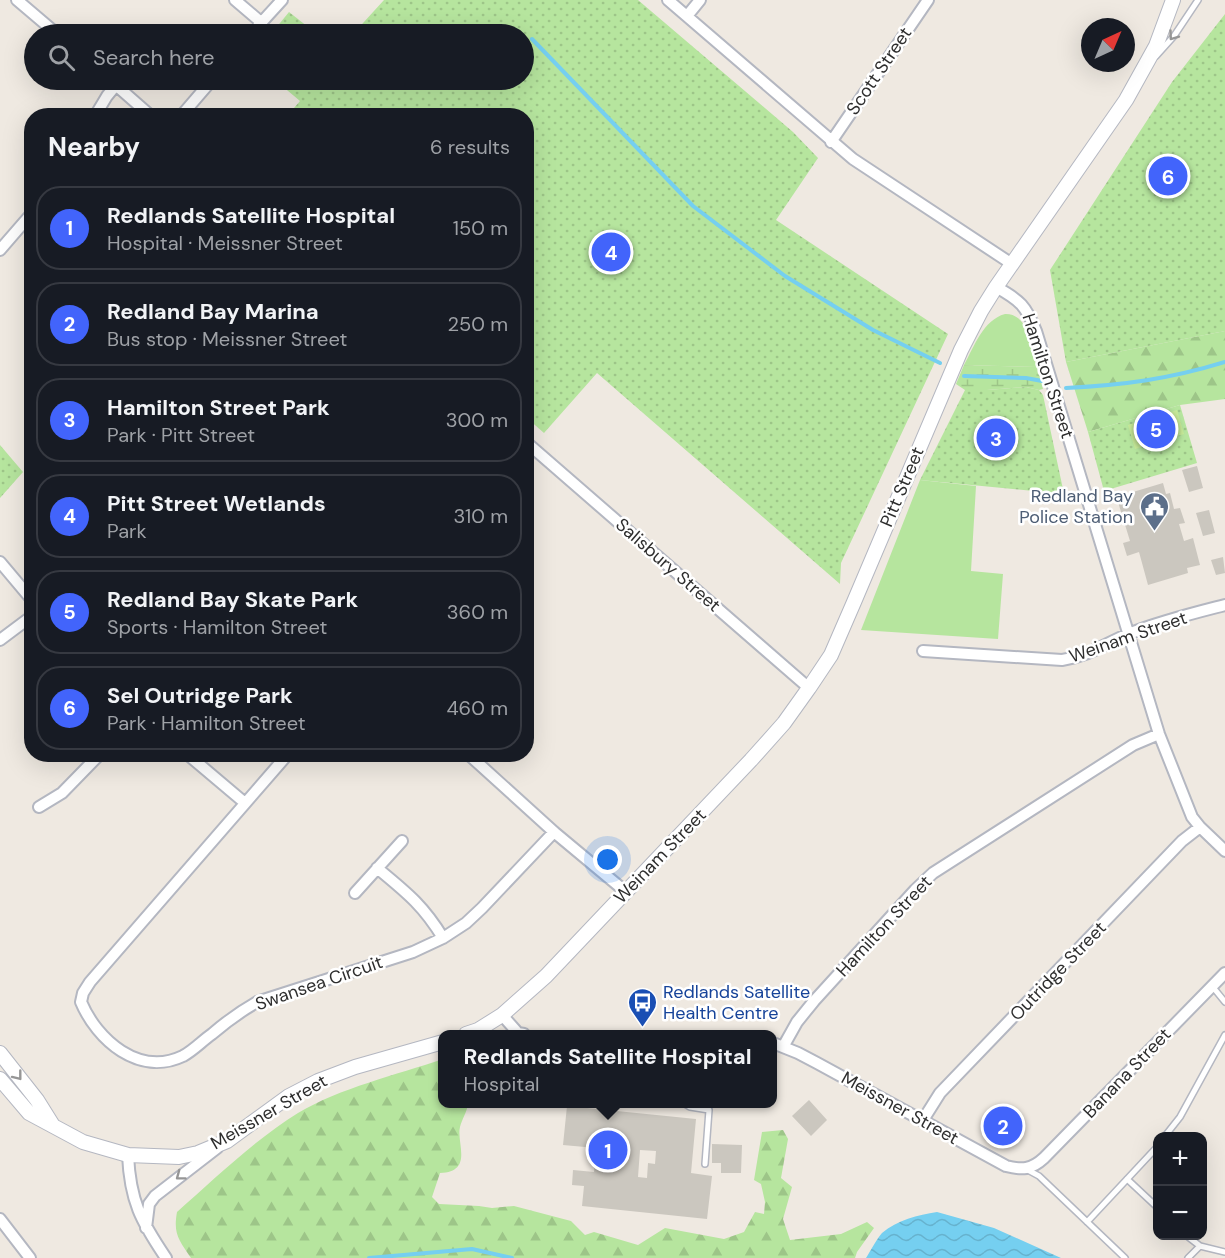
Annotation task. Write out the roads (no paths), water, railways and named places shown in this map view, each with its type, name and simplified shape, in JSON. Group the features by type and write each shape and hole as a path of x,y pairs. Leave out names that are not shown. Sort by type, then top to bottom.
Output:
{"street":[{"path":"17,0 45,24"},
{"path":"235,0 262,23 282,0"},
{"path":"668,0 853,159 1012,264"},
{"path":"687,16 700,0"},
{"name":"Scott Street","path":"831,142 928,0"},
{"path":"996,287 1125,100 1156,46 1173,0"},
{"path":"100,108 110,90"},
{"path":"122,90 142,108"},
{"path":"188,108 203,90"},
{"path":"0,250 24,222"},
{"name":"Hamilton Street","path":"996,287 1022,303 1028,311 1159,734 1192,817 1225,851"},
{"name":"Pitt Street","path":"809,688 831,655 962,350 981,311 996,287"},
{"name":"Salisbury Street","path":"534,449 809,688"},
{"path":"0,562 24,590"},
{"name":"Weinam Street","path":"923,651 1062,660 1086,655 1129,633 1225,605"},
{"path":"0,640 24,622"},
{"name":"Weinam Street","path":"502,1015 546,976 751,760 784,723 809,688"},
{"name":"Hamilton Street","path":"778,1045 814,1000 933,873 1133,745 1159,734"},
{"path":"39,807 62,794 92,762"},
{"path":"196,762 245,803"},
{"name":"Swansea Circuit","path":"281,762 83,993 81,1002 92,1022 109,1042 127,1056 156,1061 170,1061 181,1057 257,1002 413,952 443,938 466,923 482,908 554,832"},
{"path":"477,762 554,832 626,892"},
{"name":"Outridge Street","path":"923,1120 940,1093 1182,841 1200,827"},
{"path":"355,893 402,841"},
{"path":"377,868 419,903 443,938"},
{"name":"Banana Street","path":"1026,1169 1044,1158 1225,973"},
{"path":"478,1030 502,1015 515,1030"},
{"name":"Meissner Street","path":"0,1079 30,1113 83,1142 128,1155 178,1157 198,1153 227,1141 289,1096 318,1081 355,1066 438,1043"},
{"name":"Meissner Street","path":"778,1045 817,1063 1006,1166 1019,1170 1026,1169"},
{"path":"0,1053 37,1100 53,1125"},
{"path":"146,1228 149,1204 155,1196 227,1141"},
{"path":"128,1155 134,1202 146,1228 166,1258"},
{"path":"0,1219 30,1258"}],"lane":[{"path":"1143,70 1164,48 1198,0"},
{"path":"1212,986 1225,1002"},
{"path":"1169,1132 1179,1118 1225,1035"},
{"path":"696,1108 709,1110 705,1164"},
{"path":"1087,1222 1153,1151"},
{"path":"1026,1169 1039,1176 1125,1258"},
{"path":"1127,1179 1153,1203"},
{"path":"1192,1240 1200,1246 1225,1252"},
{"path":"1188,1258 1200,1246"}],"water":[{"path":"937,1212 994,1228 1061,1258 866,1258 882,1233 888,1228 908,1219"}],"waterway":[{"path":"534,41 693,206 785,276 873,330 940,363"},
{"path":"1066,388 1147,380 1225,362"},
{"path":"964,376 1026,378 1042,381"},
{"path":"369,1258 472,1249 512,1258"}],"place":[{"name":"Sel Outridge Park","path":"1168,176"},
{"name":"Pitt Street Wetlands","path":"611,252"},
{"name":"Redland Bay Skate Park","path":"1156,429"},
{"name":"Hamilton Street Park","path":"996,438"},
{"name":"Redland Bay Police Station","path":"1154,532"},
{"name":"Redlands Satellite Health Centre","path":"642,1028"},
{"name":"Redland Bay Marina","path":"1003,1126"},
{"name":"Redlands Satellite Hospital","path":"608,1150"}]}
